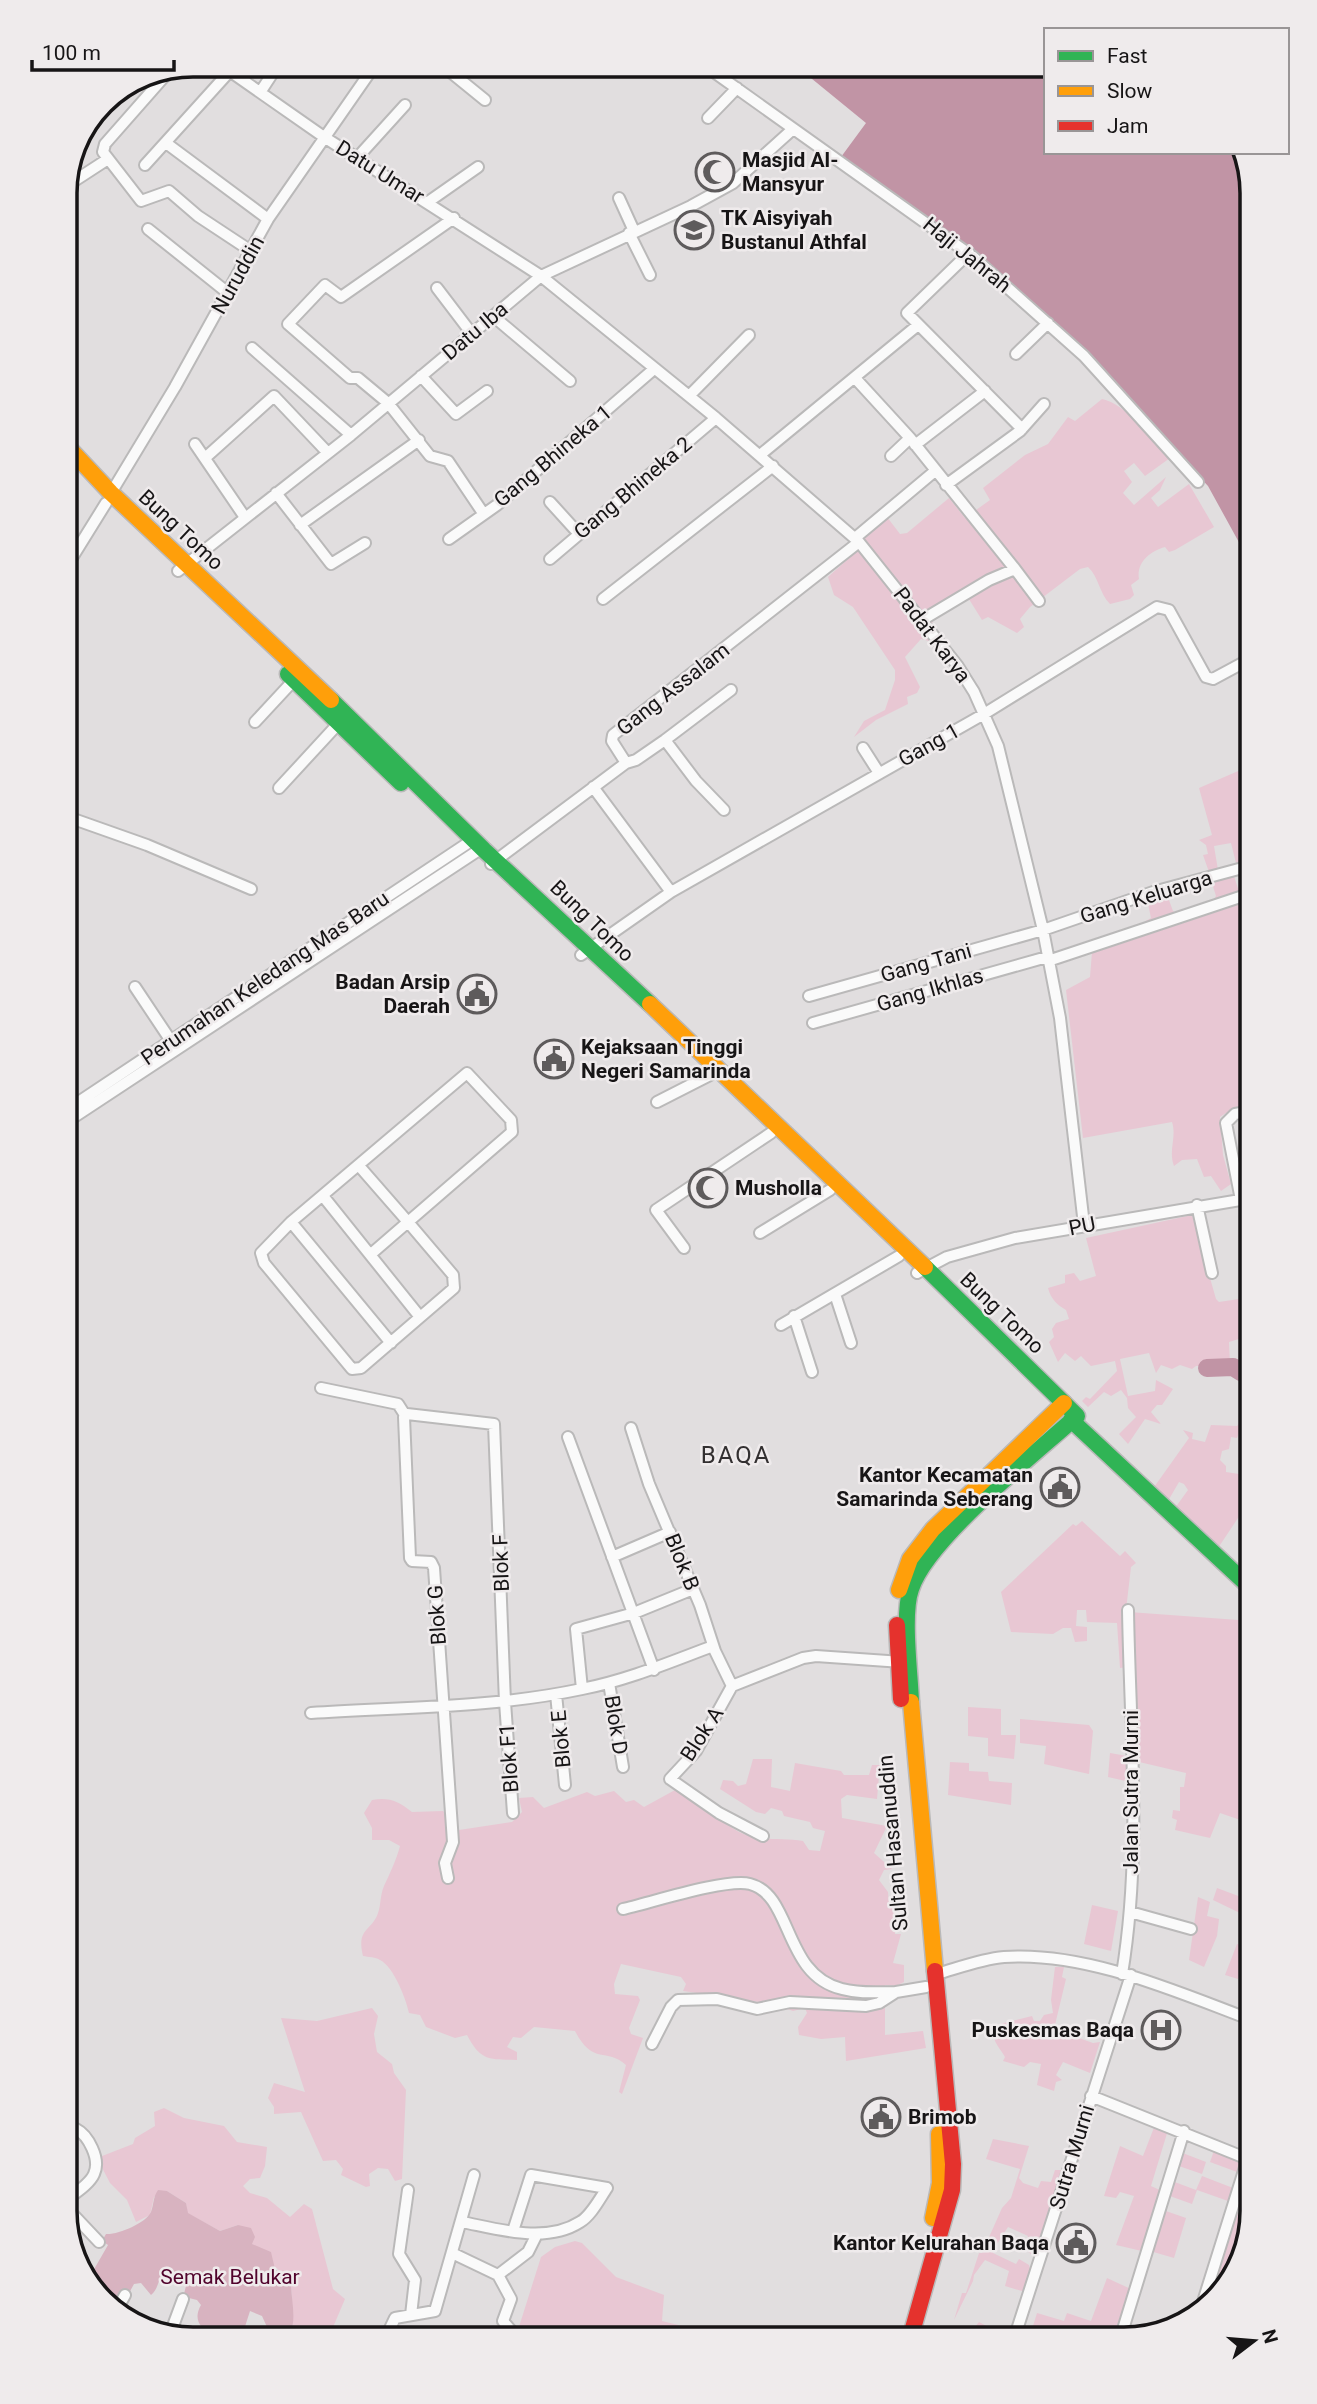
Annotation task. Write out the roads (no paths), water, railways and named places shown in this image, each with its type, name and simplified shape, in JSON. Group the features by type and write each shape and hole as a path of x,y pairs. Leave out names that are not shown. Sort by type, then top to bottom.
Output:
{"main road":[{"name":"Bung Tomo","path":"77,459 108,498"},
{"name":"Bung Tomo","path":"77,472 182,567 334,714"},
{"name":"Bung Tomo","path":"222,606 295,680 371,747 749,1105 1061,1405 1085,1433 1240,1578"},
{"name":"Bung Tomo","path":"586,952 710,1075 749,1105 771,1133 899,1256 921,1270"},
{"name":"Sultan Hasanuddin","path":"1043,1436 1061,1405"},
{"name":"Sultan Hasanuddin","path":"904,2327 953,2178 932,1981 911,1703 904,1663 910,1590 919,1572 970,1503 1043,1436 1074,1418"},
{"name":"Sultan Hasanuddin","path":"913,2327 930,2249"}],"street":[{"path":"145,165 219,77"},
{"name":"Datu Umar","path":"240,77 324,137 541,276"},
{"path":"261,91 270,77"},
{"name":"Nuruddin","path":"77,549 228,293 268,219 366,77"},
{"path":"457,77 485,100"},
{"name":"Haji Jahrah","path":"722,77 969,253 1084,356 1198,482"},
{"path":"159,83 105,144 103,152 141,201 169,191 198,216 251,251"},
{"path":"708,118 737,89"},
{"path":"357,158 405,105"},
{"name":"Datu Iba","path":"182,567 351,435 541,276 691,206 733,183 793,129"},
{"path":"166,143 268,219"},
{"path":"78,179 108,159"},
{"path":"428,202 478,167"},
{"path":"619,198 650,275"},
{"path":"454,218 341,297 326,284 288,324 350,378 358,378 388,403 430,456 449,462 483,513"},
{"path":"148,229 228,293"},
{"path":"969,253 951,274 906,311 1022,429"},
{"name":"Padat Karya","path":"541,276 760,454 857,540 957,665 998,746 1043,930 1060,1018 1084,1225"},
{"path":"436,288 471,334"},
{"path":"493,316 570,381"},
{"path":"1016,354 1048,323"},
{"path":"760,454 918,325"},
{"path":"689,396 749,335"},
{"path":"252,348 351,435"},
{"name":"Gang Bhineka 1","path":"449,539 654,369"},
{"path":"421,376 456,414 486,390"},
{"path":"855,378 913,442 1039,601"},
{"path":"891,456 985,391"},
{"path":"205,458 274,396 328,453"},
{"path":"946,485 1022,429 1044,404"},
{"name":"Gang Bhineka 2","path":"550,559 716,418"},
{"path":"300,525 419,440"},
{"path":"195,444 244,516"},
{"path":"603,599 773,466"},
{"path":"857,540 935,471"},
{"path":"276,493 331,564 365,543"},
{"path":"550,502 579,534"},
{"name":"Gang Assalam","path":"493,863 626,763 612,741 613,735 857,540"},
{"path":"922,620 989,580 1015,569"},
{"name":"Gang 1","path":"586,952 671,892 984,714 1161,606 1169,610 1206,677 1213,679 1240,664"},
{"path":"255,722 295,680"},
{"path":"626,763 636,760 665,740 731,690"},
{"path":"279,788 334,714"},
{"path":"665,740 696,781 724,810"},
{"path":"863,748 879,773"},
{"path":"593,787 671,892"},
{"path":"77,821 147,845 251,889"},
{"path":"77,1115 184,1039 474,846"},
{"name":"Gang Keluarga","path":"1043,930 1153,892 1240,869"},
{"name":"Gang Ikhlas","path":"813,1023 1048,959 1240,897"},
{"name":"Gang Tani","path":"809,996 1043,930"},
{"path":"135,987 171,1041"},
{"name":"Perumahan Keledang Mas Baru","path":"77,1103 171,1041 184,1039"},
{"path":"360,1167 408,1222 455,1279 454,1288 356,1370 340,1356 262,1258 261,1253 291,1222 360,1167 467,1073 511,1120 513,1128 510,1136 408,1222 371,1254"},
{"path":"657,1102 710,1075"},
{"path":"1240,1113 1235,1114 1226,1123 1240,1174"},
{"path":"684,1248 656,1210 771,1133"},
{"path":"760,1233 830,1190"},
{"path":"323,1196 421,1317"},
{"name":"PU","path":"921,1270 970,1249 1084,1225 1240,1200"},
{"path":"1196,1205 1212,1273"},
{"path":"291,1222 391,1343"},
{"path":"781,1325 899,1256"},
{"path":"835,1294 851,1343"},
{"path":"794,1316 812,1372"},
{"path":"321,1388 398,1404 404,1416"},
{"name":"Blok F","path":"404,1416 494,1424 505,1702"},
{"name":"Blok G","path":"404,1416 410,1558 433,1565 443,1706"},
{"name":"Blok B","path":"631,1428 649,1483 732,1686"},
{"path":"568,1437 654,1670"},
{"path":"612,1557 670,1532"},
{"path":"582,1689 576,1629 634,1613 693,1590"},
{"name":"Jalan Sutra Murni","path":"1126,1974 1134,1821 1128,1610"},
{"path":"311,1713 505,1702 556,1694 654,1670 713,1643"},
{"path":"732,1686 816,1656 904,1663"},
{"name":"Blok D","path":"609,1683 623,1767"},
{"name":"Blok A","path":"732,1686 696,1751 670,1779 719,1814 764,1836"},
{"name":"Blok E","path":"556,1694 565,1784"},
{"name":"Blok F1","path":"505,1702 513,1813"},
{"path":"443,1706 453,1842 445,1864 448,1878"},
{"path":"623,1909 708,1889 749,1884 772,1897 794,1946 822,1981 842,1990 896,1992"},
{"path":"1130,1912 1192,1929"},
{"path":"652,2044 671,2007 678,2000 718,1999 757,2009 790,2002 866,2006 879,2003 896,1992 1004,1957 1078,1964 1126,1974 1240,2016"},
{"name":"Sutra Murni","path":"1018,2327 1091,2096 1126,1974"},
{"path":"1091,2096 1240,2156"},
{"path":"77,2129 92,2149 96,2167 92,2178 77,2192"},
{"path":"1124,2327 1184,2131"},
{"path":"391,2327 395,2318 435,2311 474,2175"},
{"path":"462,2222 513,2231 537,2234 579,2224 607,2188 531,2175 513,2231"},
{"path":"1206,2293 1240,2184"},
{"path":"408,2190 399,2254 415,2280 411,2315"},
{"path":"78,2218 99,2242"},
{"path":"498,2276 528,2252 537,2234"},
{"path":"453,2253 498,2276 511,2299 503,2321 508,2327"},
{"path":"121,2302 125,2295"},
{"path":"173,2325 183,2299"}],"waterway":[{"path":"1207,1368 1233,1367 1240,1371"}],"place":[{"name":"Masjid Al- Mansyur","path":"715,172"},
{"name":"TK Aisyiyah Bustanul Athfal","path":"694,230"},
{"name":"Badan Arsip Daerah","path":"477,994"},
{"name":"Kejaksaan Tinggi Negeri Samarinda","path":"554,1059"},
{"name":"Musholla","path":"708,1188"},
{"name":"Kantor Kecamatan Samarinda Seberang","path":"1060,1487"},
{"name":"Puskesmas Baqa","path":"1161,2030"},
{"name":"Brimob","path":"881,2117"},
{"name":"Kantor Kelurahan Baqa","path":"1076,2243"}],"district":[{"name":"BAQA","path":"736,1455"}],"park label":[{"name":"Semak Belukar","path":"230,2277"}]}
